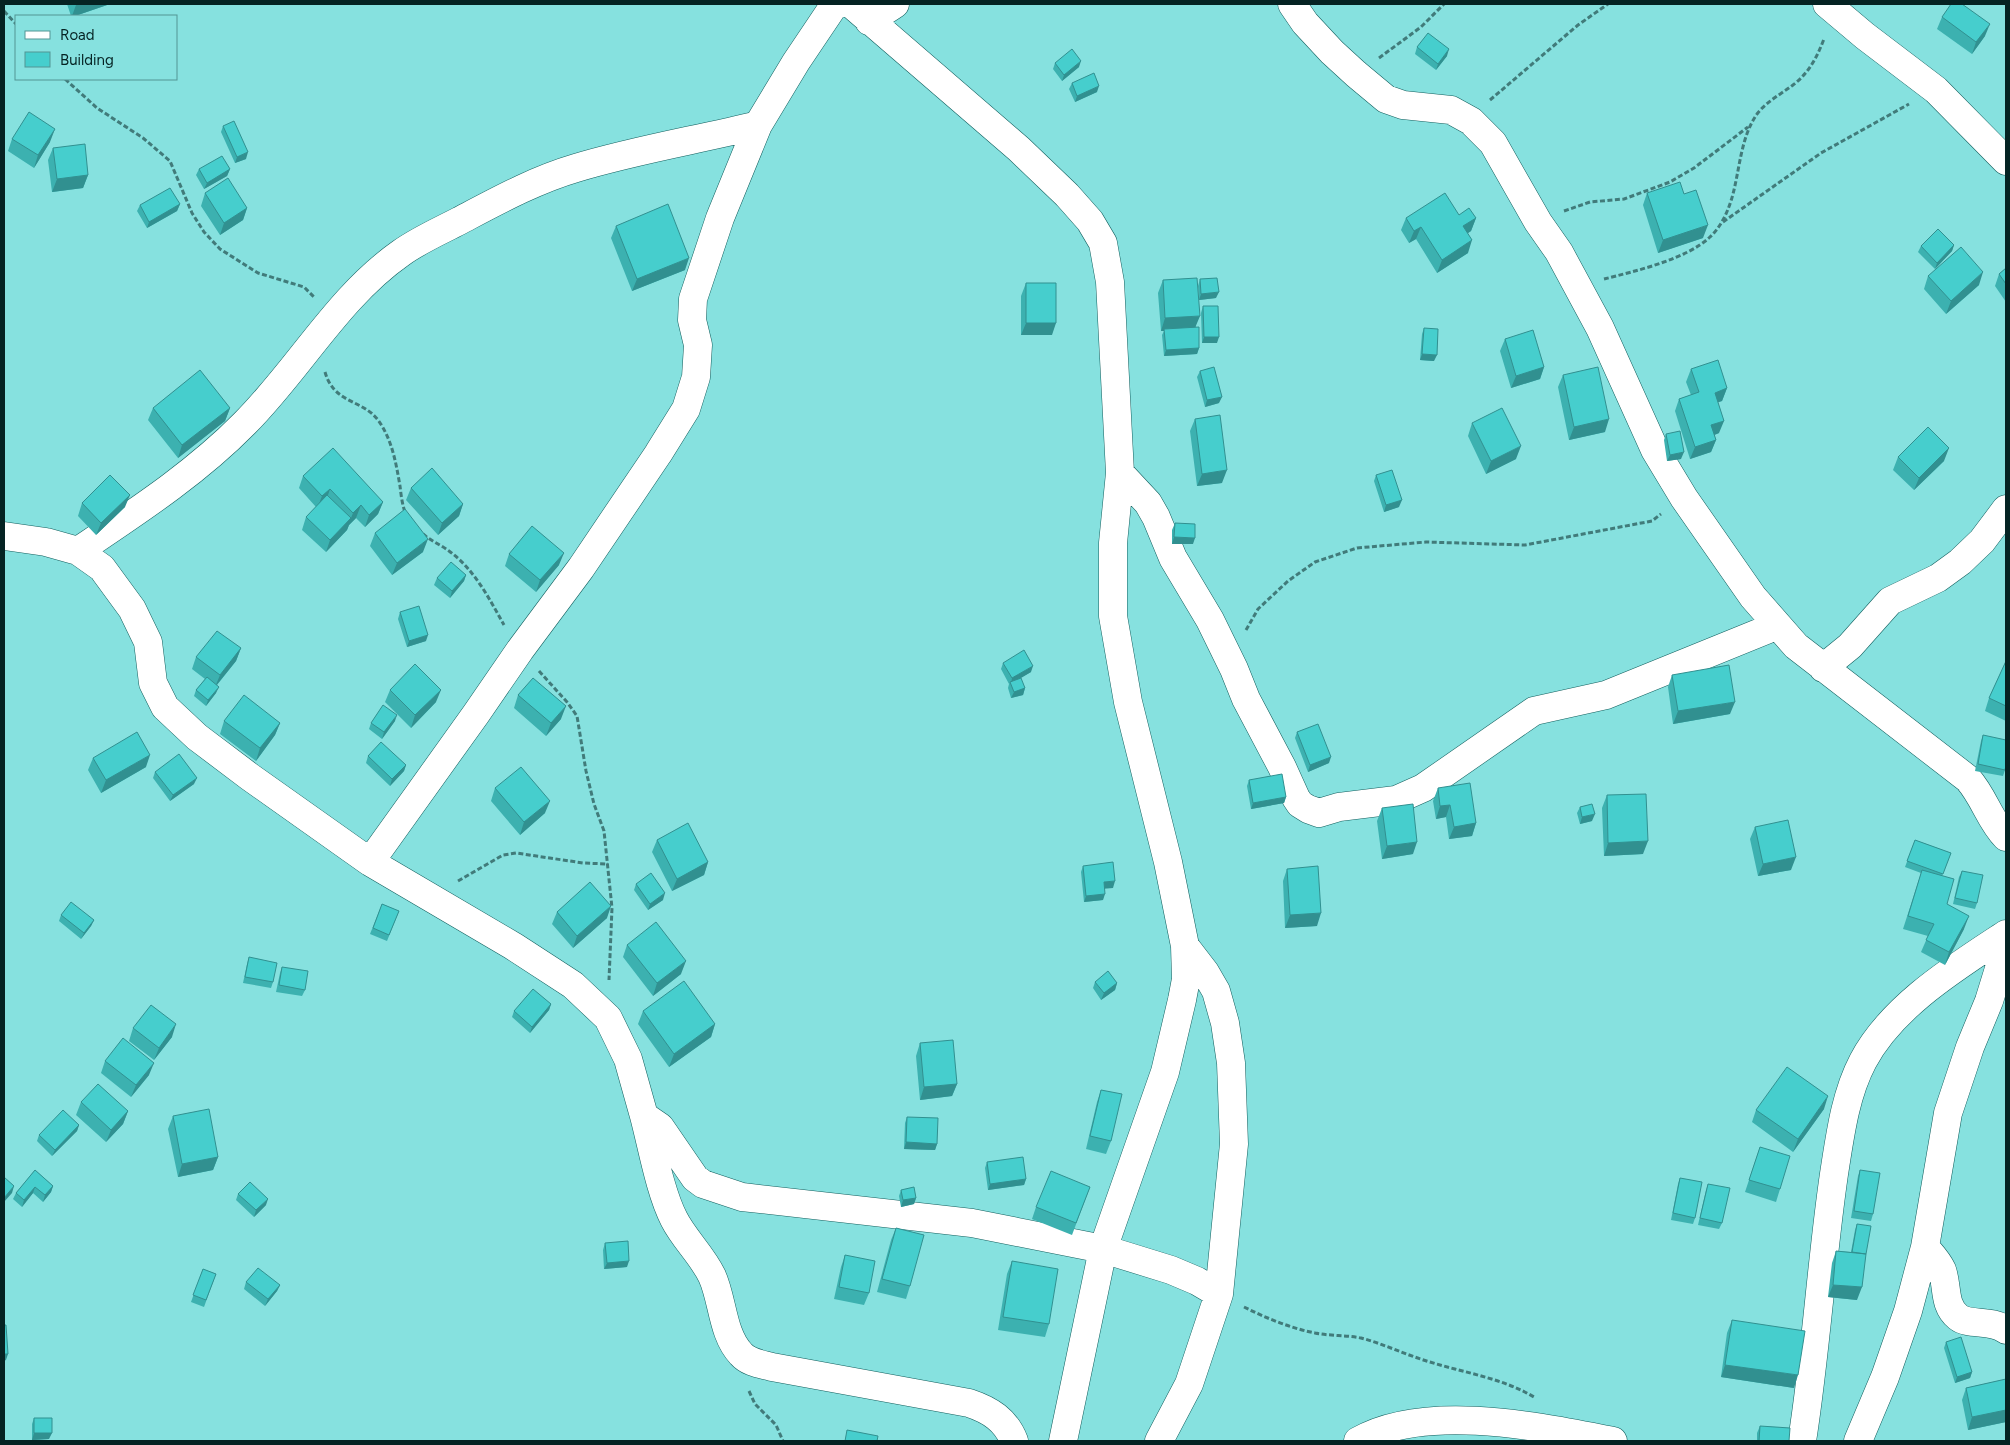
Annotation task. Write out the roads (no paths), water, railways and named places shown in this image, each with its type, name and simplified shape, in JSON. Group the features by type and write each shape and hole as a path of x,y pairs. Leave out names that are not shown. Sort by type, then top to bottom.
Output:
{"street":[{"path":"370,862 597,543 658,454 686,409 696,377 698,345 692,320 693,299 720,218 758,125 796,62 835,4"},
{"path":"860,12 895,4"},
{"path":"1292,4 1305,23 1356,74 1386,98 1403,105 1451,110 1471,121 1493,143 1538,222 1578,285 1600,328 1655,450 1684,498 1734,571 1776,626 1796,646 1968,780 1976,788 1995,822 2006,837"},
{"path":"1827,4 1865,36 1936,90 2006,161"},
{"path":"860,12 1019,148 1067,195 1090,221 1103,242 1110,282 1120,473 1113,543 1112,585 1117,644 1128,702 1168,862 1185,946 1186,979 1165,1072 1103,1249 1063,1441"},
{"path":"78,552 150,503 196,467 244,424 280,386 345,306 375,273 402,252 510,194 575,168 639,151 689,142 758,125"},
{"path":"1120,473 1148,503 1156,517 1173,558 1210,620 1234,668 1246,699 1282,766 1296,798 1300,804 1319,813 1358,804 1396,800 1408,796 1423,788 1534,711 1606,695 1776,626"},
{"path":"1823,668 1850,646 1890,601 1932,581 1960,562 1982,541 2006,509"},
{"path":"4,536 46,542 78,552 102,568 132,609 148,642 153,683 165,707 197,737 250,778 370,862 513,946 573,985 608,1018 628,1059 666,1201 674,1219 702,1258 712,1277 735,1346 745,1358 755,1363 772,1367 969,1403 985,1408 1000,1419 1010,1431 1014,1441"},
{"path":"1802,1441 1819,1313 1829,1208 1839,1145 1852,1085 1864,1060 1880,1036 1912,1002 1964,961 2006,934"},
{"path":"1159,1441 1189,1384 1219,1294 1234,1144 1231,1063 1225,1023 1216,990 1185,946"},
{"path":"1858,1441 1885,1377 1908,1311 1925,1247 1948,1113 1970,1047 1989,1002 2006,946"},
{"path":"644,1116 660,1127 695,1178 703,1184 725,1192 752,1198 972,1223 1103,1249 1171,1270 1197,1281 1219,1294"},
{"path":"1925,1247 1942,1270 1950,1309 1956,1316 1962,1319 1989,1322 2006,1330"},
{"path":"1358,1441 1391,1428 1420,1423 1485,1421 1613,1441"}]}
